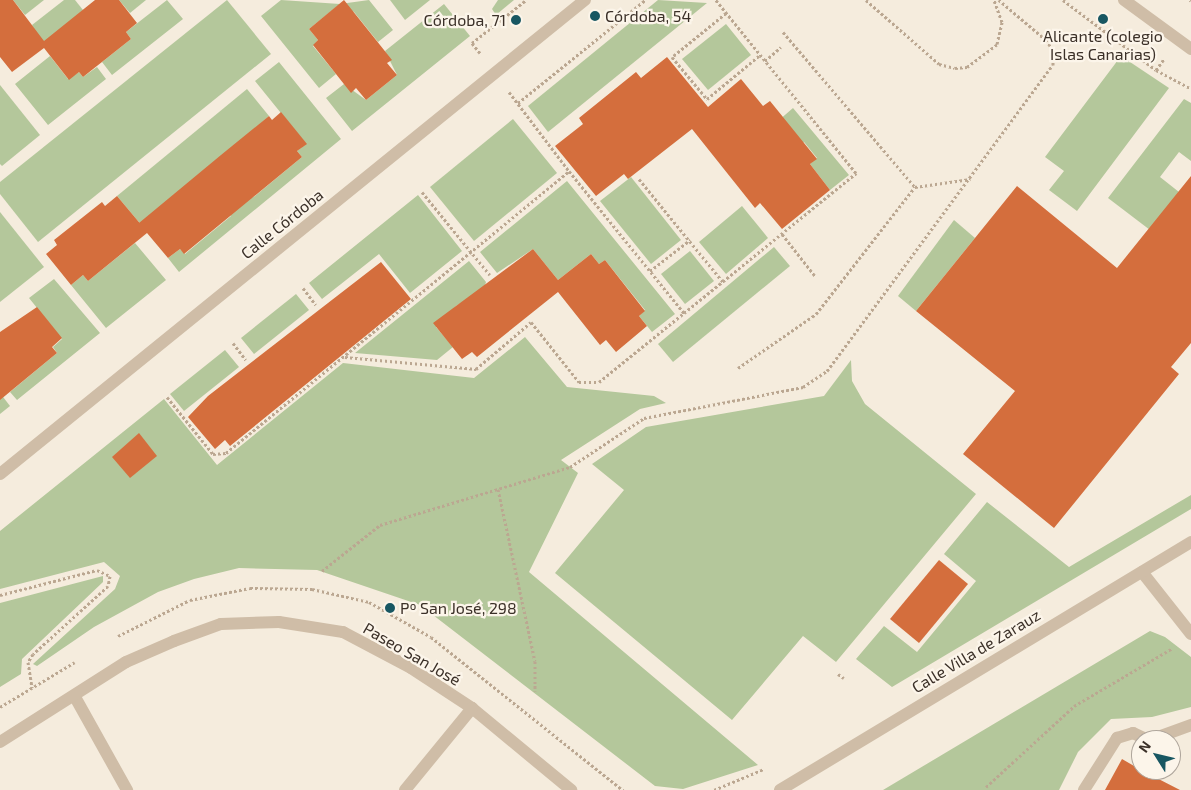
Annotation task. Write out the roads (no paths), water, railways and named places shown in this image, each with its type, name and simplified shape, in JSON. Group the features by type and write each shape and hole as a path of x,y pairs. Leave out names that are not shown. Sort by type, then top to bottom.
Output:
{"street":[{"name":"Calle Córdoba","path":"0,474 585,0"},
{"path":"1124,0 1191,48"},
{"path":"1188,544 1191,558"},
{"name":"Calle Villa de Zarauz","path":"780,790 1188,544"},
{"path":"1142,572 1191,634"},
{"name":"Paseo San José","path":"0,742 75,697 126,662 174,641 221,624 279,622 343,632 411,668 472,708 571,790"},
{"path":"75,697 127,790"},
{"path":"405,790 472,708"},
{"path":"1177,730 1191,725"},
{"path":"1084,790 1117,738 1131,734"}],"place":[{"name":"Córdoba, 54","path":"595,16"},
{"name":"Alicante (colegio Islas Canarias)","path":"1103,19"},
{"name":"Córdoba, 71","path":"516,20"},
{"name":"Pº San José, 298","path":"390,608"}]}
